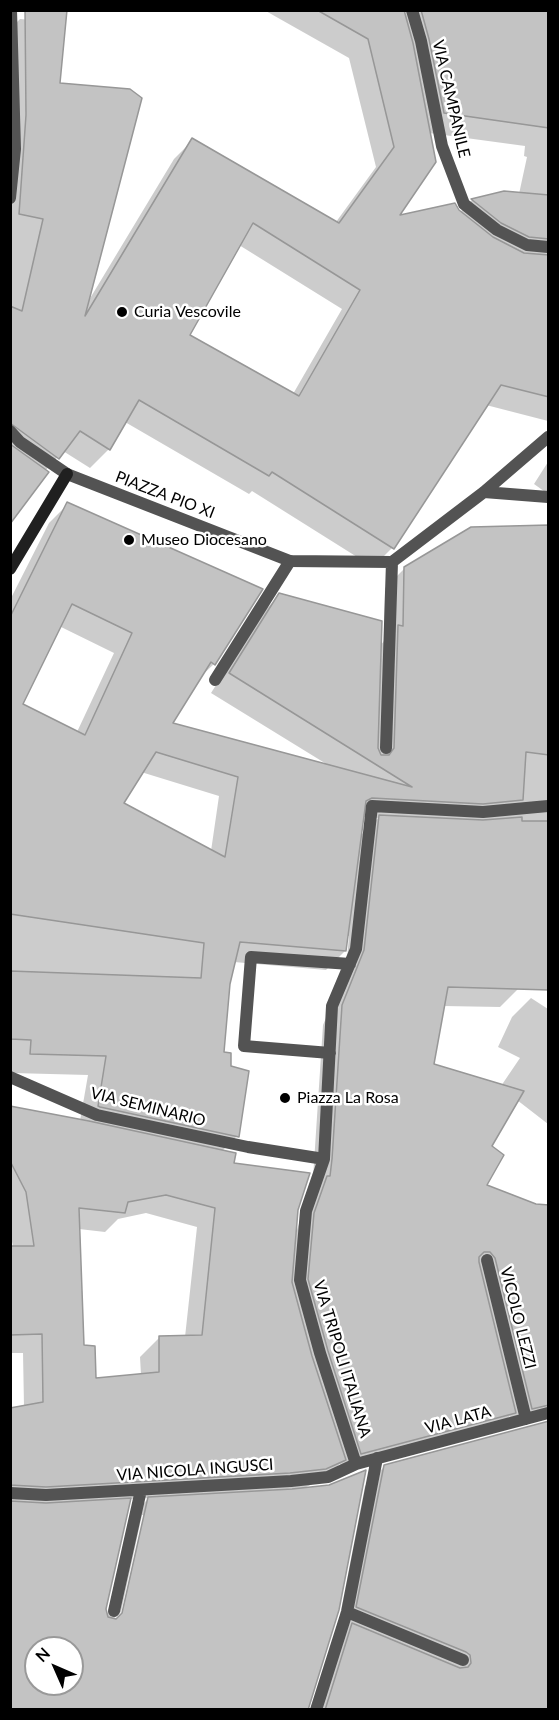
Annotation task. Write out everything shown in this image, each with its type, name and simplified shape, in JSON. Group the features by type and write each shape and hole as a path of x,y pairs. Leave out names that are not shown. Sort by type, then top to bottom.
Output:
{"street":[{"path":"10,198 15,149 11,10"},
{"name":"VIA CAMPANILE","path":"412,10 421,41 442,146 464,204 497,230 527,245 549,247"},
{"name":"PIAZZA PIO XI","path":"10,431 20,442 67,474 290,561 392,562"},
{"path":"386,748 392,562 484,492 549,437"},
{"path":"10,569 67,474"},
{"path":"484,492 549,497"},
{"path":"215,680 290,561"},
{"path":"324,1159 332,1006 356,949 372,806 483,812 549,806"},
{"path":"330,1053 244,1047 251,957 350,964"},
{"name":"VIA SEMINARIO","path":"10,1077 97,1115 248,1147 324,1159"},
{"name":"VIA TRIPOLI ITALIANA","path":"324,1159 306,1211 300,1280 320,1353 356,1464"},
{"name":"VICOLO LEZZI","path":"487,1260 526,1419"},
{"name":"VIA LATA","path":"377,1458 549,1413"},
{"path":"316,1710 347,1612 377,1458"},
{"name":"VIA NICOLA INGUSCI","path":"10,1493 46,1495 328,1477 356,1464 377,1458"},
{"path":"114,1611 141,1490"},
{"path":"347,1612 462,1660"}],"building":[{"path":"25,10 67,10 60,83 130,89 142,98 85,316 192,138 339,223 394,147 368,39 317,10 404,10 413,43 436,162 400,215 455,203 459,210 493,237 524,253 549,255 549,397 501,385 394,549 272,472 269,476 139,400 110,450 80,431 59,459 10,423 10,306 22,311 43,219 19,214 26,115","holes":["253,223 360,290 299,396 190,335"]},
{"path":"421,10 549,10 549,128 444,113"},
{"path":"504,191 549,195 549,239 529,237 501,223 471,199"},
{"path":"10,444 49,472 10,524"},
{"path":"67,502 263,589 215,665 211,662 173,723 412,787 229,673 279,593 382,621 378,748 381,755 389,755 394,748 398,625 403,626 404,567 471,527 549,525 549,755 526,752 523,800 483,804 372,798 366,801 346,951 240,942 230,984 224,1052 231,1053 231,1066 249,1071 239,1137 100,1107 98,1106 106,1056 30,1054 31,1040 10,1039 10,971 201,978 204,943 10,914 10,617","holes":["72,604 132,633 85,735 23,704","156,752 238,777 225,857 124,803"]},
{"path":"379,815 483,820 522,817 522,821 549,821 549,990 448,987 434,1064 524,1091 492,1146 504,1155 487,1185 536,1204 549,1205 549,1405 532,1409 495,1258 490,1252 484,1252 479,1257 479,1262 516,1413 361,1454 308,1279 314,1213 327,1176 330,1176 342,1005 364,950"},
{"path":"10,1106 236,1153 234,1163 310,1173 298,1210 292,1282 312,1356 346,1460 326,1469 290,1473 46,1487 10,1485 10,1408 43,1402 42,1334 10,1335 10,1246 34,1246 26,1192 10,1161","holes":["166,1195 215,1208 202,1335 159,1336 159,1372 96,1378 95,1346 84,1345 79,1208 125,1213 128,1202"]},
{"path":"549,1421 549,1710 325,1710 352,1623 460,1668 468,1667 471,1663 470,1655 466,1652 356,1607 384,1465"},
{"path":"366,1470 339,1610 308,1710 10,1710 10,1501 46,1503 131,1498 106,1609 108,1617 116,1619 122,1613 148,1497 329,1485"}],"place":[{"name":"Curia Vescovile","path":"122,312"},
{"name":"Museo Diocesano","path":"129,540"},
{"name":"Piazza La Rosa","path":"285,1098"}]}
